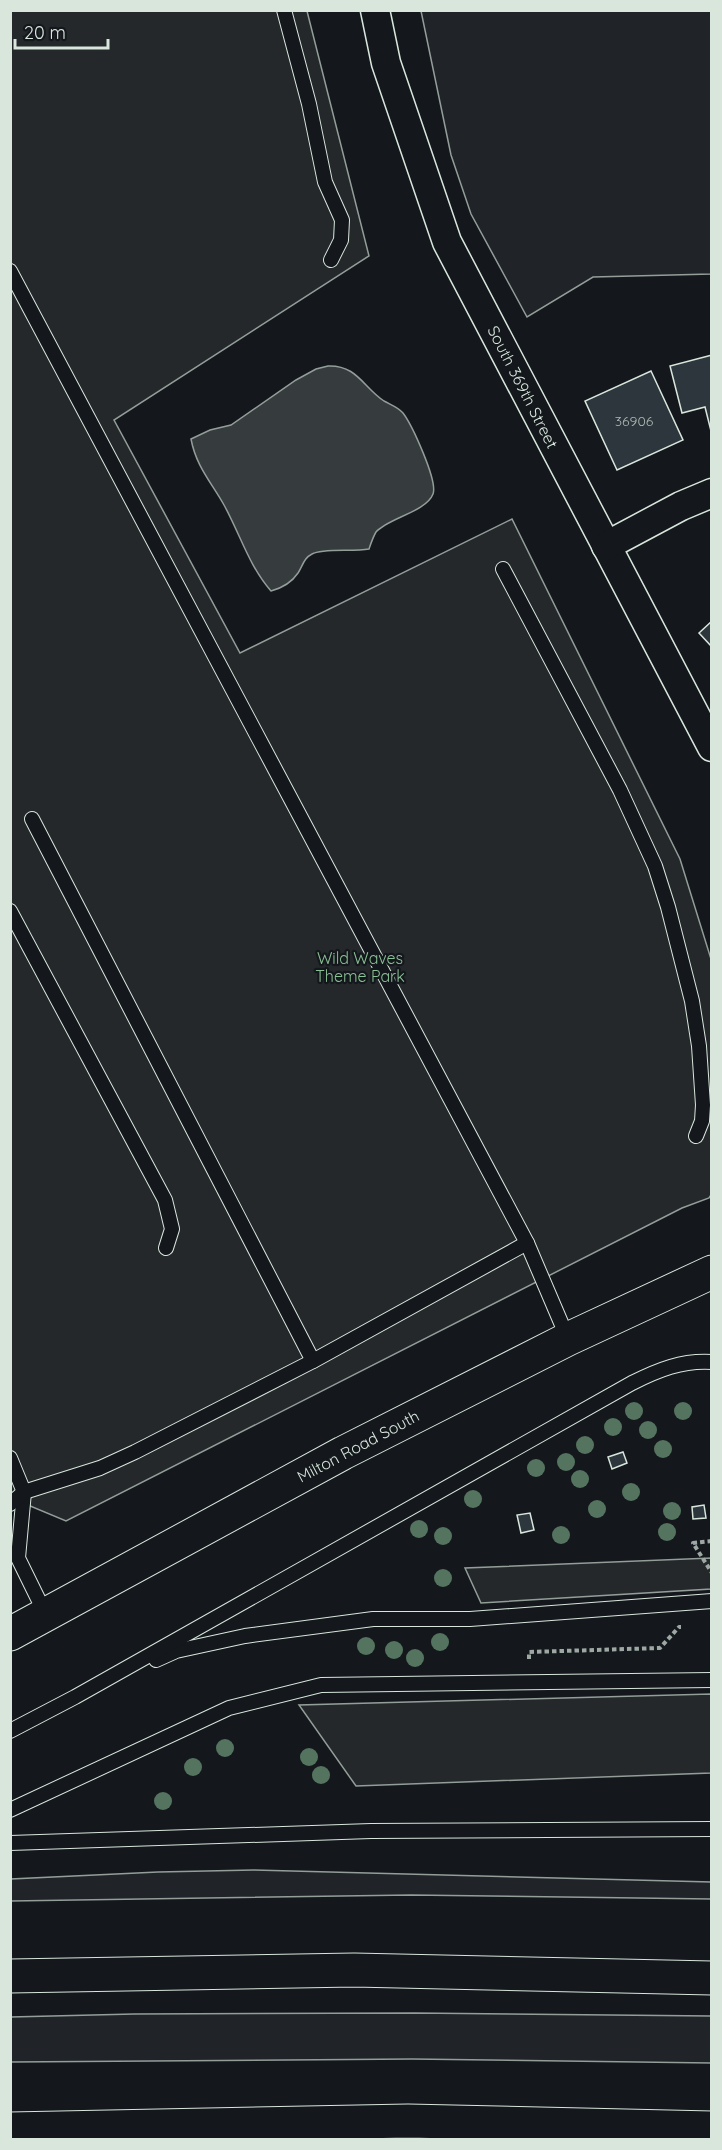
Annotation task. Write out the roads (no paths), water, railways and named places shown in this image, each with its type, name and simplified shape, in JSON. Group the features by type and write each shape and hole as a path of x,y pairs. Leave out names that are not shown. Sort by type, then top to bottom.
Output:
{"main road":[{"name":"Milton Road South","path":"10,1634 343,1453 568,1339 711,1272"},
{"path":"10,1976 354,1970 711,1978"},
{"path":"10,2129 408,2121 711,2128"}],"street":[{"name":"South 369th Street","path":"375,10 386,63 447,242 711,747"},
{"path":"606,546 711,492"}],"lane":[{"path":"284,10 309,104 325,182 342,220 341,240 331,260"},
{"path":"10,271 527,1243 568,1339"},
{"path":"503,569 620,790 655,866 668,906 692,1001 699,1046 703,1105 702,1121 696,1136"},
{"path":"32,819 313,1361"},
{"path":"10,911 165,1200 172,1229 166,1248"},
{"path":"10,1504 24,1492 100,1468 313,1361 527,1243"},
{"path":"696,1361 711,1355"},
{"path":"75,1697 632,1383 677,1364 696,1361 711,1362"},
{"path":"10,1458 24,1492 18,1558 46,1615"},
{"path":"10,1731 124,1672 176,1651 245,1636 373,1619 470,1619 711,1601"},
{"path":"10,1810 228,1708 321,1685 711,1680"},
{"path":"10,1843 371,1832 711,1829"}],"park label":[{"name":"Wild Waves Theme Park","path":"360,967"}]}
